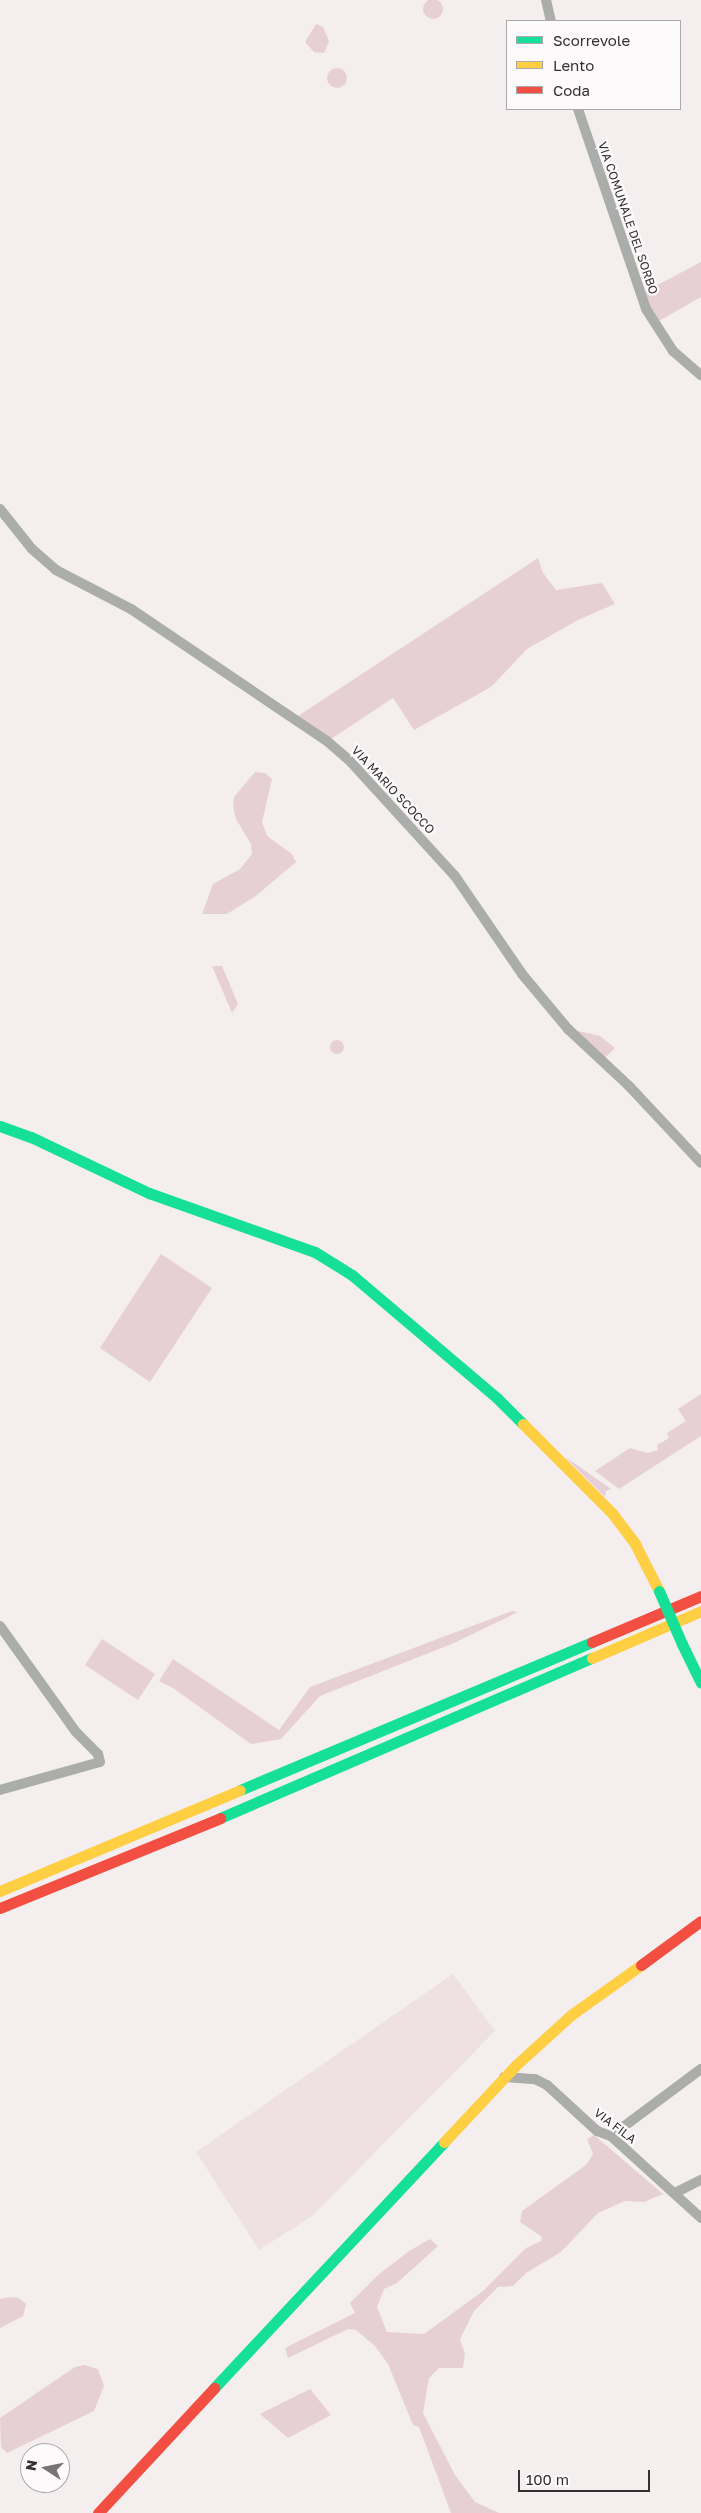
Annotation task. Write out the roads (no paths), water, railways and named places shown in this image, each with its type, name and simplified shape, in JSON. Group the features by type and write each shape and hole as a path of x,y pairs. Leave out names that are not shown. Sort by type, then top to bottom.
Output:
{"main road":[{"path":"0,1126 31,1137 149,1193 315,1252 352,1275 497,1398 612,1513 635,1544 660,1591 701,1683"},
{"path":"0,1890 701,1596"},
{"path":"0,1908 207,1824 701,1611"},
{"path":"98,2513 504,2077 571,2015 701,1921"}],"street":[{"path":"546,0 552,20"},
{"name":"VIA COMUNALE DEL SORBO","path":"578,110 646,309 673,351 701,375"},
{"name":"VIA MARIO SCOCCO","path":"0,509 32,549 56,570 131,609 327,741 348,759 455,876 470,903 522,974 568,1029 629,1086 701,1163"},
{"path":"0,1626 76,1732 98,1754 100,1762 0,1790"},
{"path":"611,2136 701,2069"},
{"name":"VIA FILA","path":"504,2077 535,2078 548,2085 597,2131 611,2136 701,2218"},
{"path":"675,2193 701,2180"}]}
